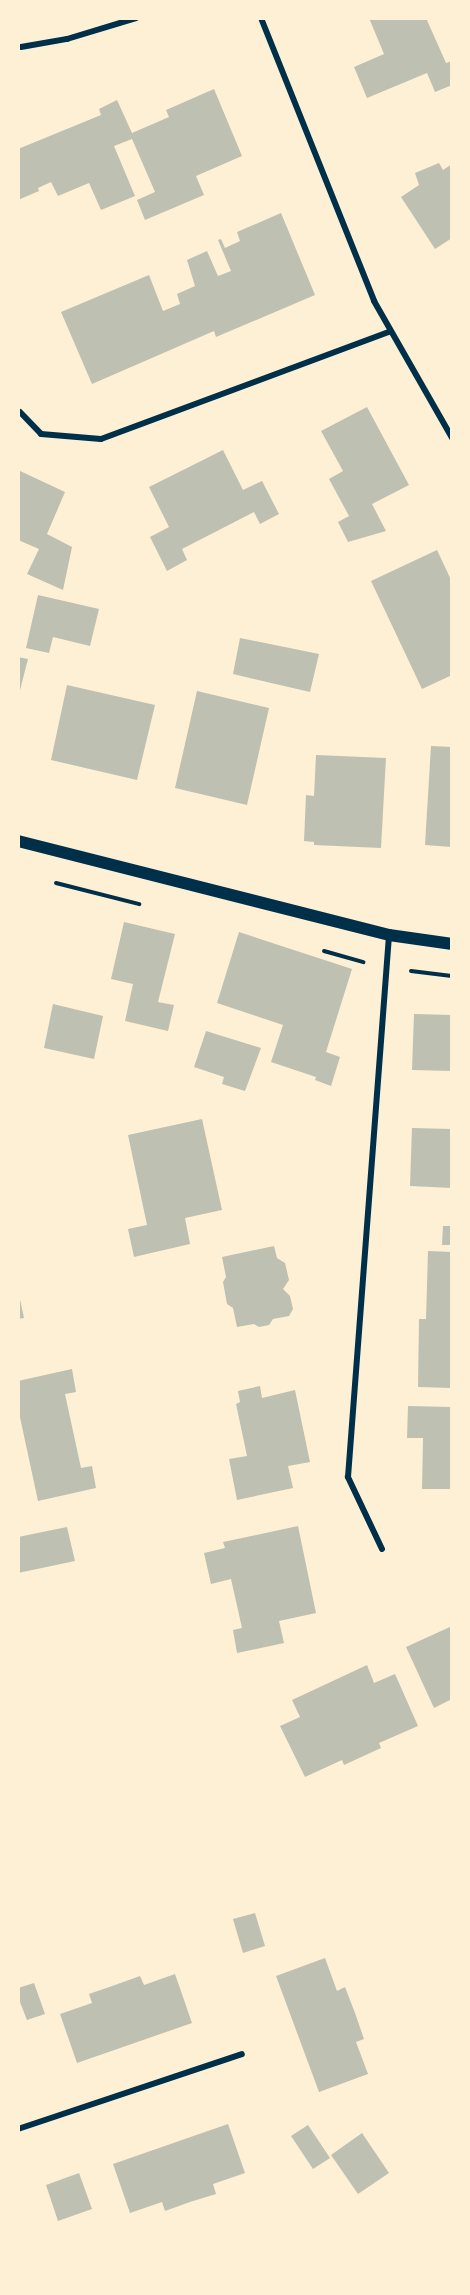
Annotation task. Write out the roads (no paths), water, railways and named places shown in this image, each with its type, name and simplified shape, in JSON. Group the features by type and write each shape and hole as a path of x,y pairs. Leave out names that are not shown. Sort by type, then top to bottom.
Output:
{"main road":[{"path":"18,841 389,935 452,944"}],"street":[{"path":"21,47 67,39 136,18"},
{"path":"261,18 374,301 452,438"},
{"path":"20,412 41,434 101,439 391,332"},
{"path":"382,1549 348,1477 389,935"},
{"path":"18,2129 242,2054"}]}
